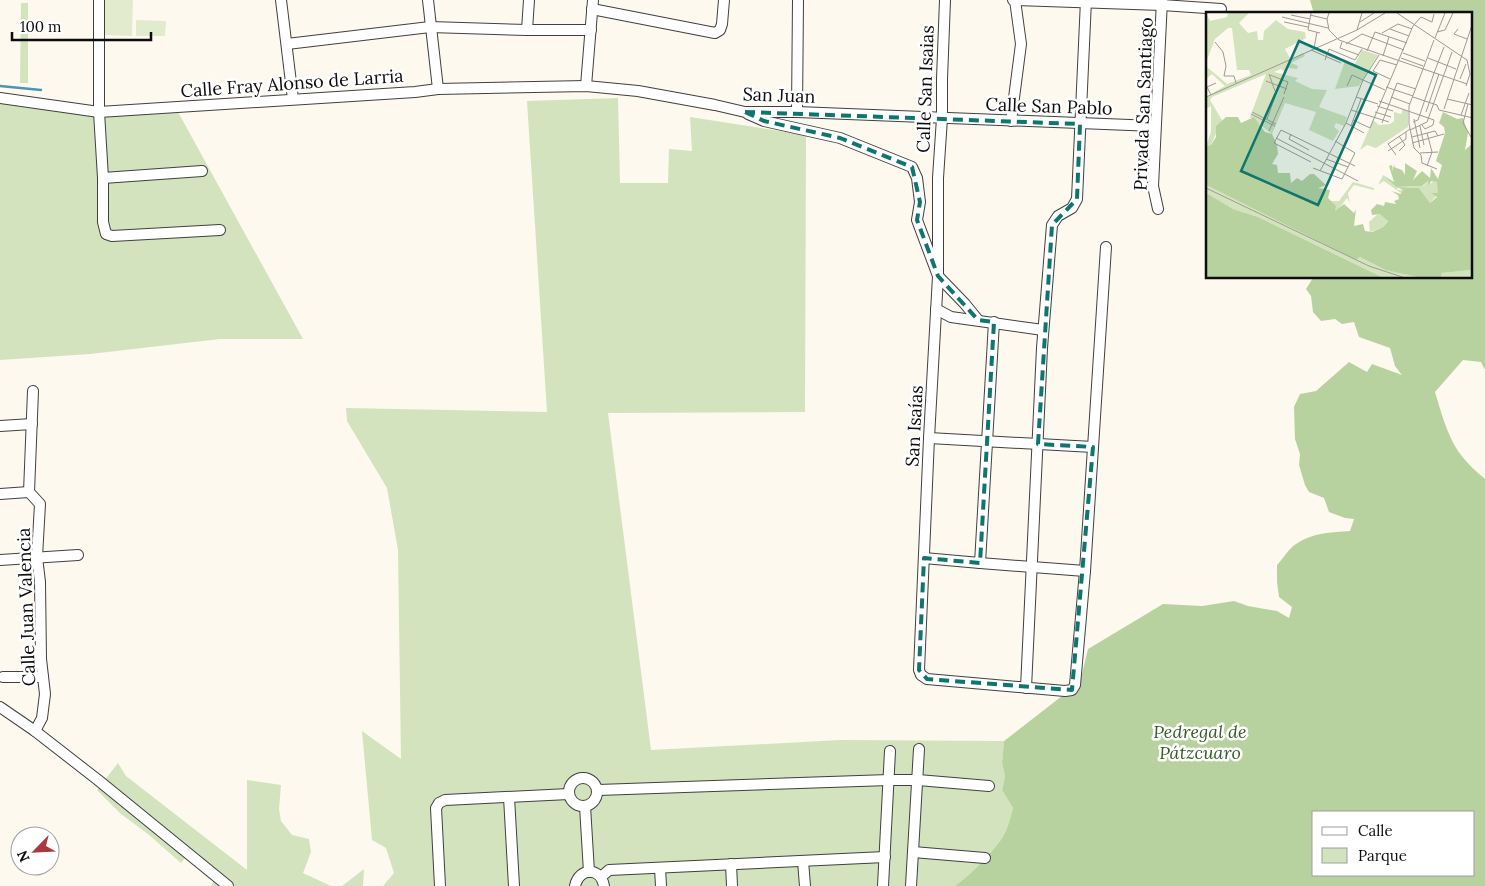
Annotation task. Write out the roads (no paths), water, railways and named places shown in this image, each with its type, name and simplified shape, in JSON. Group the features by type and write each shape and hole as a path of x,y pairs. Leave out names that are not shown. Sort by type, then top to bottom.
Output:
{"street":[{"path":"99,0 99,112 103,178 102,222 106,234 112,236 220,230"},
{"path":"281,0 293,100"},
{"path":"428,0 438,89"},
{"path":"527,30 529,0"},
{"path":"586,86 593,4 715,33 720,30 722,24 724,0"},
{"path":"797,112 798,0"},
{"name":"Calle San Isaias","path":"938,178 942,118 945,0"},
{"path":"1011,121 1021,44 1014,0 1162,2 1221,10"},
{"path":"1086,1 1077,199 1072,208 1058,216 1052,225 1043,330 1026,688 1065,691 1072,690 1075,685 1085,571 1106,247"},
{"name":"Privada San Santiago","path":"1158,209 1153,186 1162,2"},
{"path":"287,44 430,27 591,30"},
{"name":"Calle Fray Alonso de Larria","path":"0,98 99,112 438,89 586,86"},
{"name":"San Juan","path":"586,86 638,91 745,112 797,112 942,118"},
{"path":"745,112 764,121 840,138 912,167 917,178 920,202 917,220 938,276 978,320"},
{"name":"Calle San Pablo","path":"942,118 1155,126"},
{"path":"103,178 202,171"},
{"name":"San Isaías","path":"938,178 938,276 919,670 921,675 927,679 1026,688"},
{"path":"936,309 951,317 1043,330"},
{"path":"980,563 994,322"},
{"name":"Calle Juan Valencia","path":"33,390 29,492 40,504 36,557 40,582 45,694 42,718 35,732"},
{"path":"0,426 32,424"},
{"path":"929,438 1093,448"},
{"path":"0,494 29,492"},
{"path":"0,560 78,555"},
{"path":"924,558 1085,571"},
{"path":"3,677 43,677"},
{"path":"2,711 35,732 98,780 228,886"},
{"path":"911,886 919,750"},
{"path":"883,886 890,751"},
{"path":"581,778 590,779 598,790 593,803 585,806 573,802 569,794 569,789 573,782 581,778"},
{"path":"598,790 889,780 918,780 989,786"},
{"path":"440,886 436,808 439,804 445,800 569,794"},
{"path":"509,797 514,886"},
{"path":"585,806 589,872"},
{"path":"913,852 985,858"},
{"path":"575,886 581,875 589,872 594,872 603,882 609,870 885,857"},
{"path":"803,861 805,886"},
{"path":"731,864 732,886"},
{"path":"660,868 661,886"}],"waterway":[{"path":"0,86 41,90"}],"park label":[{"name":"Pedregal de Pátzcuaro","path":"1200,741"}]}
